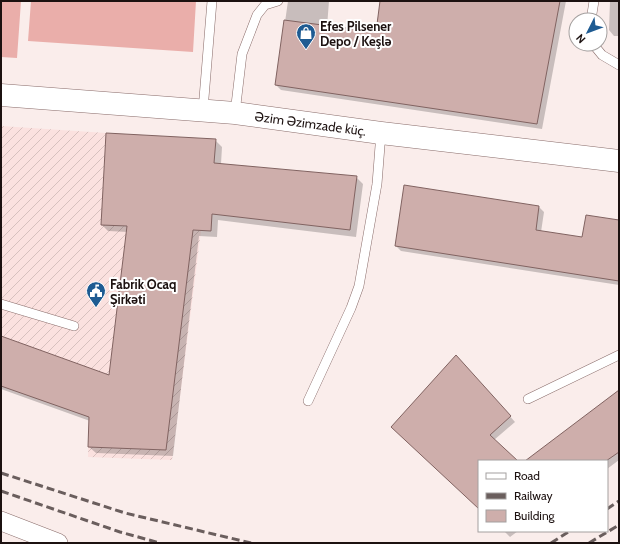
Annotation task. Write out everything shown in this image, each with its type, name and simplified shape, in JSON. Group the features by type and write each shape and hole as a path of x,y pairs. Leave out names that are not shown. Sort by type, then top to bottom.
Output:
{"street":[{"name":"Əzim Əzimzade küç.","path":"1,94 235,113 381,133 619,161"},
{"path":"1,521 58,543"}],"lane":[{"path":"203,110 212,1"},
{"path":"235,113 242,54 257,15 265,4 278,1"},
{"path":"592,12 594,1"},
{"path":"600,52 619,66"},
{"path":"308,401 351,308 359,286 377,184 381,133"},
{"path":"1,304 74,326"},
{"path":"528,399 619,355"}],"shaded area":[{"path":"1,1 21,1 17,58 1,57"},
{"path":"31,1 196,1 193,52 28,41"},
{"name":"Fabrik Ocaq Şirkəti","path":"1,126 106,133 101,225 201,231 172,460 88,457 89,417 1,386"}],"building":[{"path":"380,1 560,1 537,124 275,85 284,20 376,32"},
{"path":"106,133 216,139 214,163 357,176 350,230 212,214 211,231 193,230 166,450 88,447 89,417 1,386 1,336 109,375 127,226 101,225"},
{"path":"404,185 539,206 536,230 582,237 586,215 619,220 619,281 395,246"},
{"path":"456,355 511,416 490,435 517,460 478,460 478,508 391,427"},
{"path":"619,390 619,452 607,460 526,460"}],"railway":[{"path":"1,473 125,513 251,543"},
{"path":"1,491 120,532 160,543"},
{"path":"608,508 619,501"},
{"path":"608,532 619,525"},
{"path":"551,543 568,532"},
{"path":"589,543 607,532"}],"place":[{"name":"Efes Pilsener Depo / Keşlə","path":"306,50"},
{"name":"Fabrik Ocaq Şirkəti","path":"96,308"}]}
